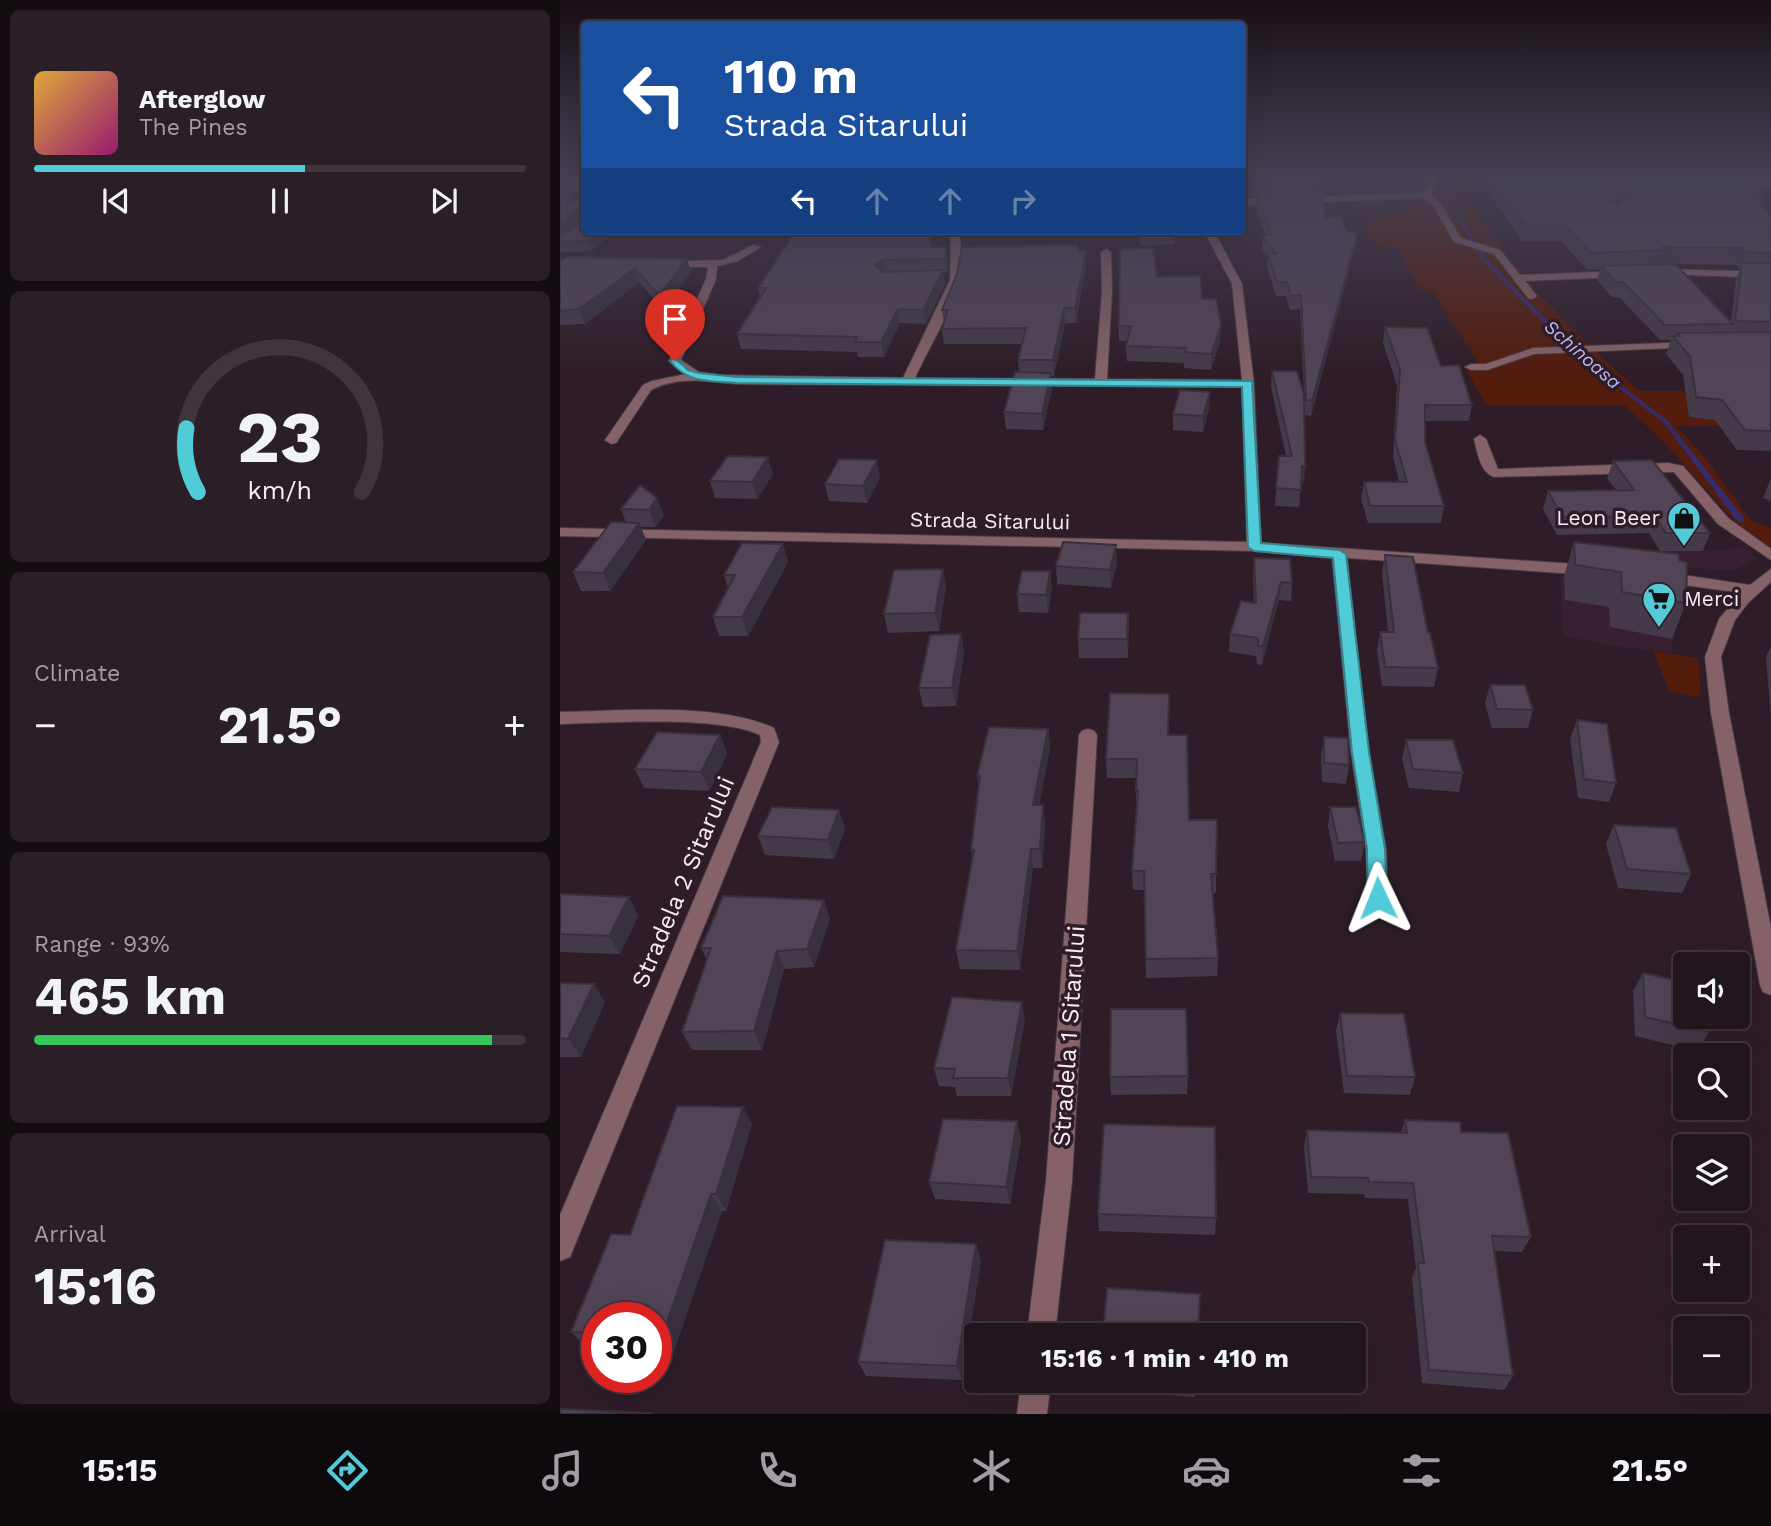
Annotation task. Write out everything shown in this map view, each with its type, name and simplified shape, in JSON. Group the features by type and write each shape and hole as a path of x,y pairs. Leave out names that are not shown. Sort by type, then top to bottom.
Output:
{"street":[{"path":"908,380 949,278 956,241"},
{"path":"1214,241 1237,284 1248,384 1254,547"},
{"path":"1460,241 1497,251 1532,296"},
{"path":"652,264 713,267 743,257 756,247"},
{"path":"1101,382 1107,292 1106,252"},
{"path":"713,267 711,279 675,361 684,372 698,376 737,380 1248,384"},
{"path":"1518,278 1627,273"},
{"path":"1650,273 1771,275"},
{"path":"1471,367 1487,367 1533,351 1698,345"},
{"path":"611,440 647,388 656,383 698,376"},
{"path":"1480,439 1488,466 1494,473 1668,467 1678,469 1723,521 1771,556"},
{"name":"Strada Sitarului","path":"560,532 1254,547 1602,571"},
{"path":"1339,554 1360,752 1376,849 1378,898"},
{"path":"1651,575 1754,590"},
{"path":"1771,575 1727,619 1713,657 1720,713 1771,983"},
{"name":"Stradela 2 Sitarului","path":"560,718 730,721 762,726 768,732 770,742 560,1247"},
{"name":"Stradela 1 Sitarului","path":"1042,1323 1059,1181 1088,735"},
{"path":"1032,1414 1035,1393"}],"shaded area":[{"path":"1375,241 1497,241 1537,292 1587,343 1640,391 1730,391 1730,422 1759,426 1676,426 1708,461 1751,521 1771,528 1771,548 1735,521 1658,436 1624,405 1486,405 1464,365 1480,365 1432,291 1420,291 1398,247 1380,247"},
{"path":"1741,547 1758,559 1730,571 1651,564 1642,551 1715,551"},
{"path":"1561,575 1634,580 1674,597 1672,652 1627,648 1562,636"},
{"path":"1653,651 1698,658 1701,694 1694,697 1669,691"}],"building":[{"path":"789,241 930,241 931,247 946,247 946,259 883,260 875,265 883,272 943,270 923,310 898,309 881,342 855,342 857,337 737,334 766,288 758,288"},
{"path":"1266,241 1356,241 1312,401 1306,400 1301,295 1291,296 1287,282 1277,282 1268,254 1277,254"},
{"path":"1580,241 1771,241 1771,253 1744,252 1744,248 1663,247 1665,250 1591,253"},
{"path":"1078,245 1079,250 1086,250 1075,308 1064,308 1053,360 1018,360 1026,328 942,329 948,310 942,310 957,274 962,247"},
{"path":"1153,248 1157,277 1200,276 1202,299 1216,299 1221,326 1211,354 1185,352 1186,348 1126,346 1131,326 1119,326 1120,249"},
{"path":"567,257 687,259 659,296 635,268 579,309 560,311 560,261"},
{"path":"1742,263 1771,263 1771,322 1735,321"},
{"path":"1675,264 1733,324 1665,325 1623,282 1616,282 1601,266"},
{"path":"1385,327 1427,328 1441,366 1459,365 1472,405 1425,405 1425,442 1444,506 1370,506 1364,482 1407,482 1395,440 1400,369"},
{"path":"1771,332 1771,431 1745,430 1722,400 1696,397 1690,356 1672,336 1680,336 1677,333"},
{"path":"1272,371 1297,371 1304,395 1305,466 1302,466 1301,490 1276,488 1279,456 1292,456"},
{"path":"1015,372 1051,373 1042,414 1004,412"},
{"path":"1180,390 1210,392 1203,416 1173,414"},
{"path":"728,456 768,457 752,482 710,481"},
{"path":"839,459 877,460 863,486 825,484"},
{"path":"1652,460 1710,533 1666,533 1655,516 1562,517 1548,491 1634,490 1613,461"},
{"path":"640,485 657,498 649,510 621,509"},
{"path":"611,522 639,523 603,573 573,572"},
{"path":"1063,542 1116,545 1110,570 1056,566"},
{"path":"1574,542 1679,554 1679,560 1687,562 1686,603 1622,592 1621,572 1575,565"},
{"path":"742,543 783,544 742,617 713,617 735,575 724,575"},
{"path":"1385,555 1413,557 1438,668 1385,667 1380,632 1394,632"},
{"path":"1254,558 1290,559 1292,583 1281,582 1263,646 1258,646 1258,638 1230,634 1241,601 1256,603"},
{"path":"943,569 935,613 884,614 894,570"},
{"path":"1022,571 1050,571 1046,595 1017,594"},
{"path":"1080,613 1128,613 1127,639 1078,639"},
{"path":"961,634 952,688 919,688 930,635"},
{"path":"1490,685 1525,685 1533,710 1497,709"},
{"path":"1110,693 1169,694 1168,735 1187,735 1189,820 1217,820 1216,874 1211,874 1218,958 1146,959 1144,871 1132,871 1138,791 1137,759 1106,759"},
{"path":"1577,720 1607,724 1616,783 1584,779"},
{"path":"989,727 1048,729 1033,805 1043,805 1040,849 1031,849 1017,951 956,950 974,850 971,850 980,776 977,776"},
{"path":"657,732 720,735 701,772 635,769"},
{"path":"1324,737 1348,738 1349,765 1324,763"},
{"path":"1406,740 1453,740 1463,773 1413,769"},
{"path":"772,807 839,810 828,840 758,836"},
{"path":"1330,807 1356,807 1365,842 1338,843"},
{"path":"1614,825 1676,828 1691,874 1627,869"},
{"path":"560,894 629,897 609,936 560,934"},
{"path":"723,896 824,900 807,949 777,951 754,1031 682,1032 711,948 701,948"},
{"path":"1643,973 1673,979 1673,1024 1645,1017"},
{"path":"560,983 594,984 568,1039 560,1038"},
{"path":"952,997 1022,1002 1008,1078 953,1078 955,1069 934,1068"},
{"path":"1111,1009 1186,1009 1188,1076 1110,1077"},
{"path":"1340,1013 1404,1014 1415,1077 1347,1076"},
{"path":"677,1106 743,1107 716,1194 711,1194 672,1308 672,1302 583,1302 611,1234 630,1235"},
{"path":"943,1119 1017,1121 1006,1187 929,1182"},
{"path":"1405,1120 1460,1122 1461,1132 1508,1133 1531,1237 1492,1236 1513,1376 1429,1370 1418,1263 1424,1263 1413,1183 1369,1182 1368,1178 1311,1177 1307,1130 1407,1133"},
{"path":"1104,1124 1215,1127 1216,1218 1098,1214"},
{"path":"885,1240 976,1244 957,1366 858,1362"},
{"path":"1107,1288 1200,1294 1199,1323 1104,1323"},
{"path":"581,1308 581,1332 571,1332"},
{"path":"560,1409 652,1413 560,1414"}],"waterway":[{"name":"Schinoasa","path":"1473,241 1484,259 1575,352 1666,422 1741,520"}],"place":[{"name":"Leon Beer","path":"1684,548"},
{"name":"Merci","path":"1659,629"}],"route":[{"path":"675,361 684,372 737,380 1248,384 1254,547 1339,554 1360,752 1376,849 1378,898"}]}
